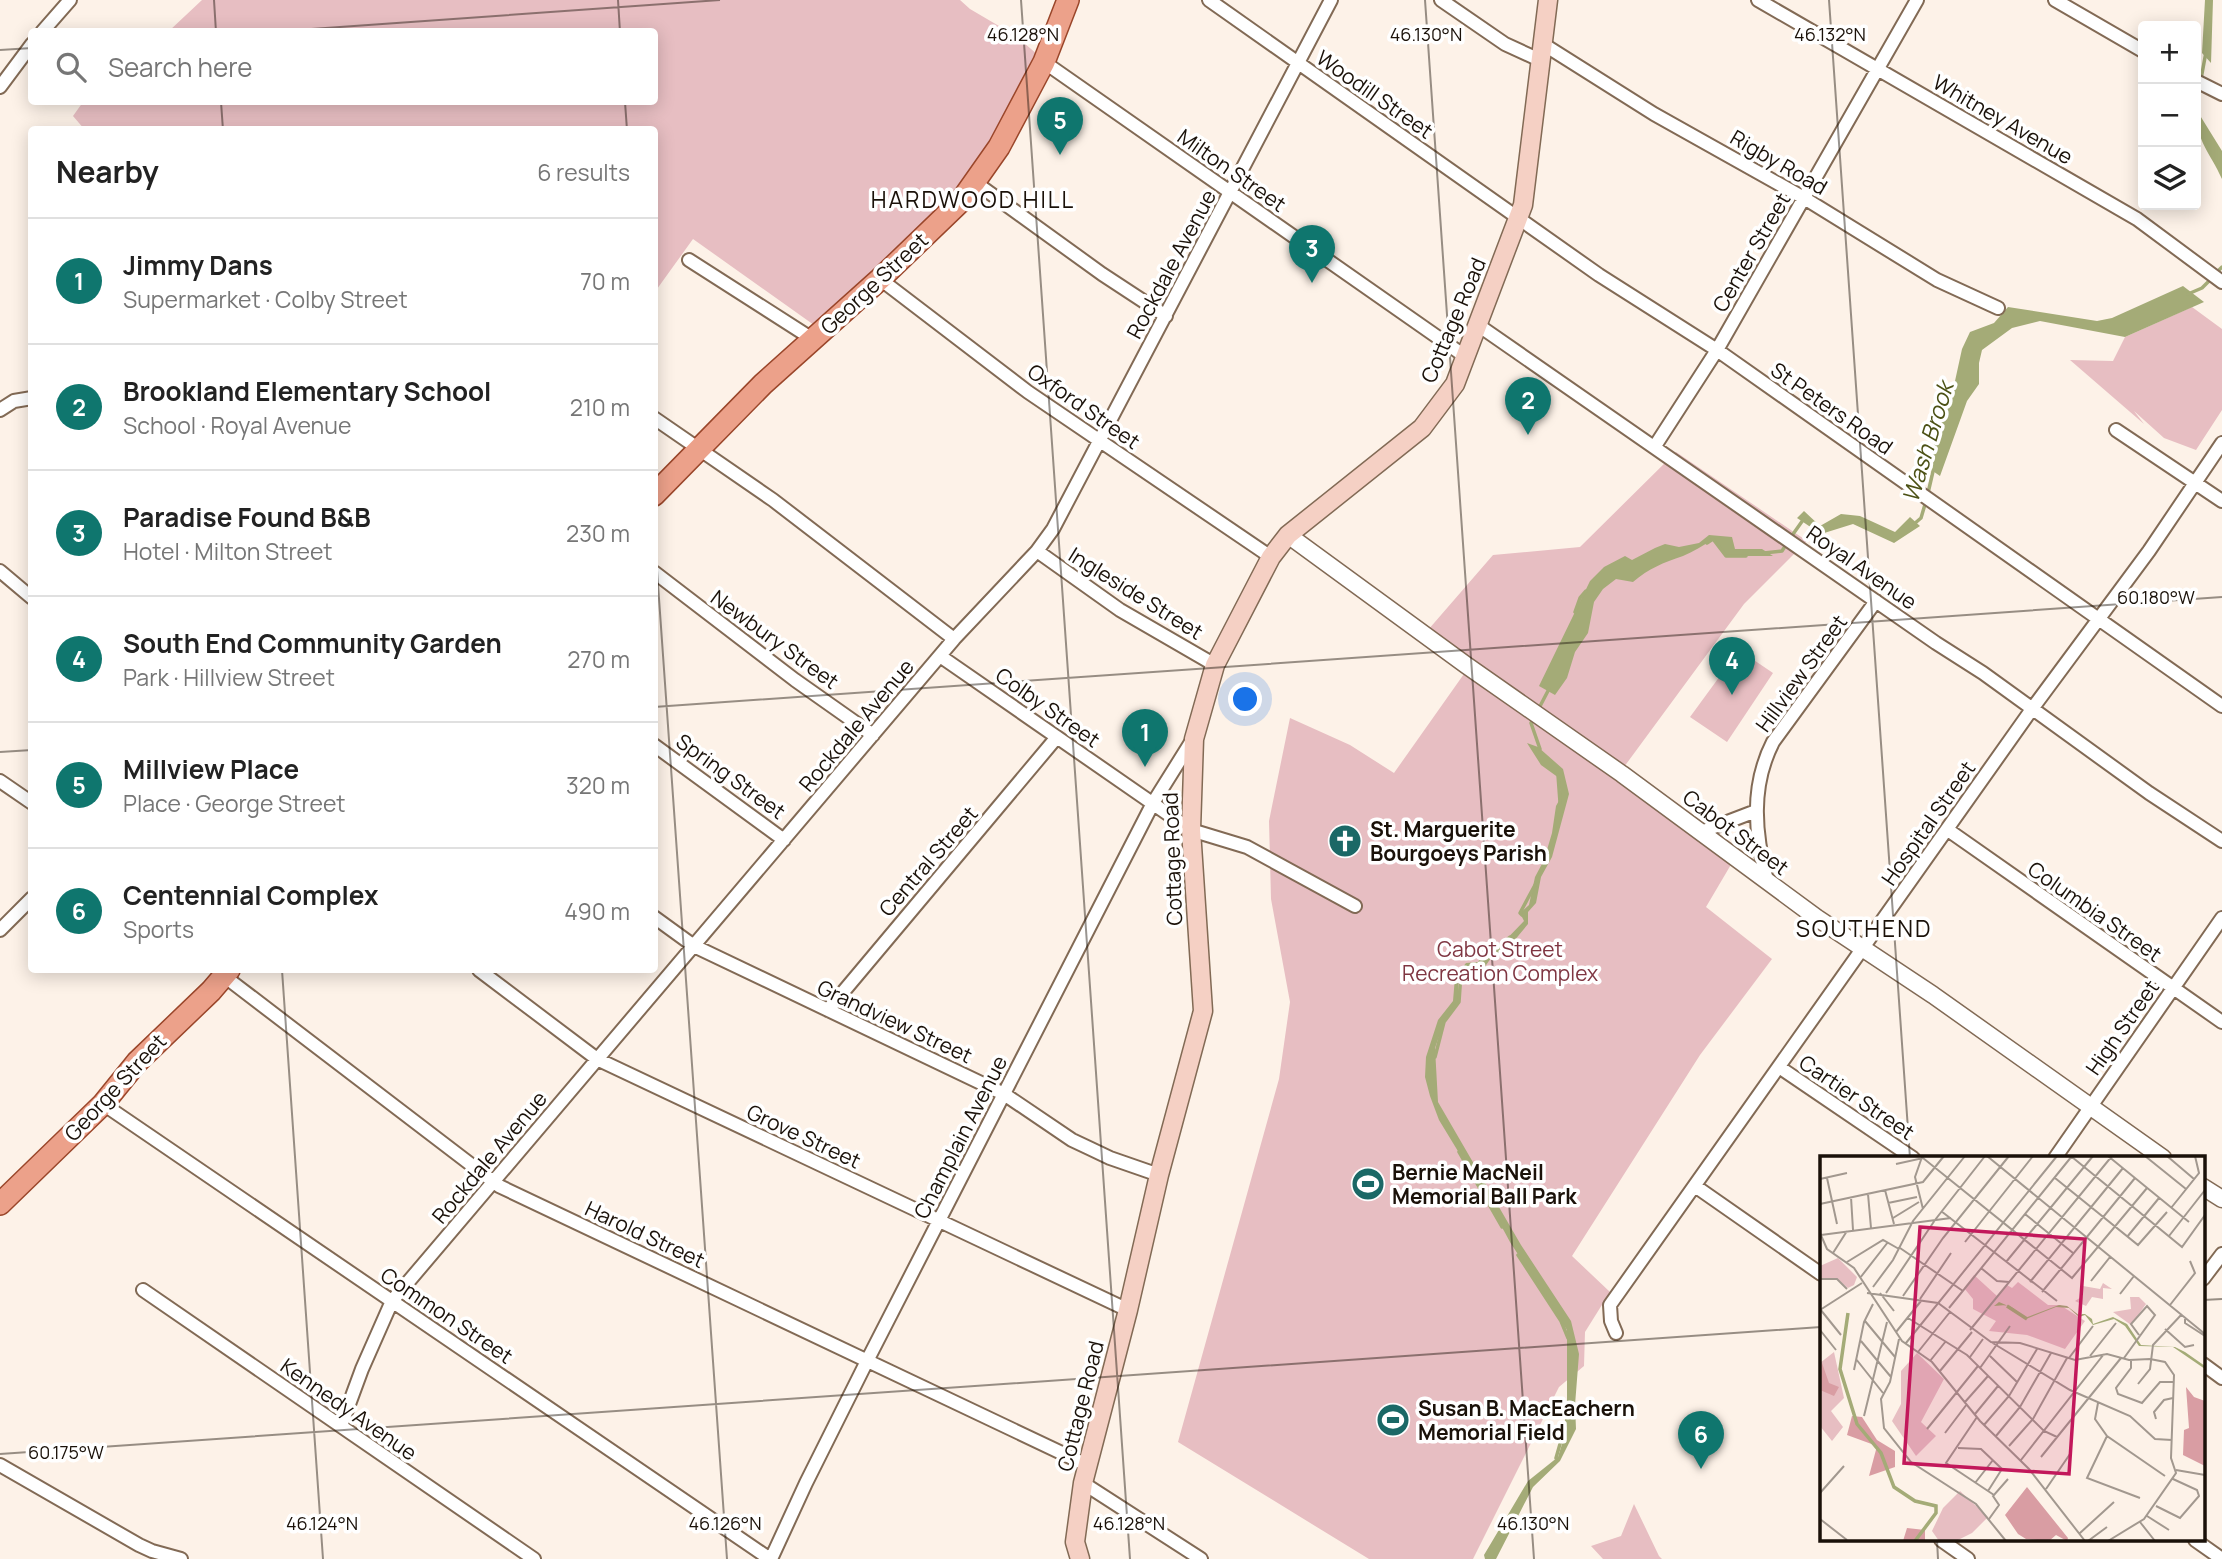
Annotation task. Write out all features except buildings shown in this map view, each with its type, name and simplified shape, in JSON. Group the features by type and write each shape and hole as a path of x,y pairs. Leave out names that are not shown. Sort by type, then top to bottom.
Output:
{"main road":[{"name":"George Street","path":"658,491 763,384 880,279 961,201 999,147 1044,62 1068,0"},
{"name":"Cottage Road","path":"1080,1559 1075,1542 1087,1465 1203,1011 1191,830 1194,739 1215,665 1271,557 1288,536 1422,428 1455,384 1519,219 1528,178 1548,0"},
{"name":"George Street","path":"0,1204 103,1104 137,1062 227,973"}],"street":[{"path":"46,28 70,0"},
{"name":"Woodill Street","path":"1209,0 1519,219"},
{"name":"Rockdale Avenue","path":"341,1426 392,1301 954,639 1037,551 1054,529 1331,0"},
{"name":"Rigby Road","path":"1441,0 1505,44 1542,53 1804,198 1937,280 1998,308"},
{"name":"Whitney Avenue","path":"1758,0 2137,219 2222,282"},
{"name":"Center Street","path":"1655,446 1717,350 1917,0"},
{"path":"2055,0 2138,48"},
{"path":"0,87 28,49"},
{"name":"Milton Street","path":"1044,62 1466,357"},
{"path":"2201,84 2222,94"},
{"path":"976,183 1102,274 1166,316"},
{"name":"St Peters Road","path":"1519,219 1599,275 1717,350 2222,706"},
{"path":"689,260 814,340"},
{"name":"Oxford Street","path":"880,279 1028,392 1271,557"},
{"name":"Royal Avenue","path":"1478,325 2149,793 2222,841"},
{"path":"0,410 14,401 28,398"},
{"path":"658,421 773,500 954,639"},
{"path":"2116,430 2222,501"},
{"name":"Hospital Street","path":"1616,1333 1611,1321 1610,1305 2222,443"},
{"name":"Cabot Street","path":"1288,536 1701,832 1816,918 1864,948 2160,1156"},
{"name":"Ingleside Street","path":"1037,551 1120,610 1215,665"},
{"path":"0,571 28,595"},
{"name":"Newbury Street","path":"658,575 795,680 873,735"},
{"name":"Hillview Street","path":"1768,881 1760,856 1756,811 1760,775 1773,742 1876,601"},
{"name":"Colby Street","path":"940,656 1191,830 1247,847 1355,906"},
{"name":"Central Street","path":"828,1010 1057,737"},
{"name":"Champlain Avenue","path":"771,1559 867,1361 1153,803 1194,739"},
{"name":"Spring Street","path":"658,748 784,839"},
{"path":"0,781 28,800"},
{"path":"1701,832 1756,811"},
{"name":"Columbia Street","path":"1948,830 2222,1022"},
{"path":"0,929 28,902"},
{"name":"High Street","path":"2056,1156 2222,918"},
{"name":"Grandview Street","path":"658,920 694,946 1004,1094 1072,1140 1110,1158 1159,1175"},
{"name":"Harold Street","path":"227,973 493,1182 1087,1465"},
{"name":"Grove Street","path":"483,973 597,1059 1128,1311"},
{"name":"Cartier Street","path":"1779,1067 1910,1156"},
{"name":"Common Street","path":"103,1104 771,1559"},
{"path":"1695,1186 1820,1273"},
{"path":"2204,1187 2222,1199"},
{"path":"2204,1278 2222,1254"},
{"name":"Kennedy Avenue","path":"143,1290 534,1559"},
{"path":"2204,1365 2222,1378"},
{"path":"0,1465 139,1545 181,1559"},
{"path":"1083,1483 1201,1559"},
{"path":"1944,1542 1968,1559"},
{"path":"2198,1542 2222,1559"}],"green space":[{"path":"202,0 960,0 970,9 1016,36 1038,55 969,180 881,266 814,325 693,239 658,288 658,126 82,126 73,116 81,105 658,105 658,28 172,28"},
{"path":"2192,307 2222,329 2222,410 2196,450 2164,438 2134,411 2144,424 2070,360 2113,361 2125,337"},
{"name":"Cabot Street Recreation Complex","path":"1676,452 1807,541 1744,604 1624,767 1739,851 1706,907 1772,959 1700,1055 1572,1256 1610,1292 1585,1332 1584,1366 1559,1387 1473,1559 1369,1559 1178,1442 1279,1079 1290,1002 1271,899 1269,821 1290,718 1350,745 1394,773 1471,664 1428,630 1493,555 1580,547"},
{"path":"1739,650 1773,673 1727,742 1690,717"},
{"path":"1634,1504 1662,1559 1603,1559 1591,1546 1621,1536"}],"shaded area":[{"path":"2205,0 2213,0 2211,63 2202,53"},
{"path":"2201,117 2222,151 2222,179 2201,139"},
{"path":"2183,286 2204,302 2125,337 2040,321 2012,328 1982,350 1979,384 1967,401 1940,476 1927,467 1955,381 1962,349 1970,332 1994,323 2008,307 2097,321 2112,318"},
{"path":"1804,511 1820,526 1841,514 1860,516 1895,532 1910,517 1920,526 1894,543 1853,524 1821,534 1797,518"},
{"path":"1709,535 1732,537 1735,549 1762,549 1773,556 1726,556 1713,540 1651,569 1633,582 1616,579 1603,589 1594,602 1588,633 1575,652 1567,678 1555,695 1539,686 1590,581 1604,567 1625,556 1632,560 1665,544 1679,547 1699,543"},
{"path":"1527,743 1538,747 1563,769 1569,794 1552,857 1541,877 1536,903 1528,912 1528,924 1504,953 1491,958 1484,968 1468,968 1458,980 1459,1002 1444,1022 1435,1048 1438,1102 1521,1245 1571,1321 1579,1354 1576,1429 1560,1461 1533,1487 1496,1559 1485,1559 1484,1555 1528,1481 1558,1457 1567,1428 1567,1330 1510,1242 1439,1120 1425,1077 1426,1057 1438,1020 1453,1001 1455,977 1466,963 1478,962 1486,950 1497,949 1524,921 1520,913 1529,905 1535,877 1544,860 1556,806 1561,797 1559,778 1541,765"}],"waterway":[{"name":"Wash Brook","path":"2201,79 2206,52"},
{"name":"Wash Brook","path":"2216,273 2222,267"},
{"name":"Wash Brook","path":"2188,294 2202,288 2211,279"},
{"name":"Wash Brook","path":"1928,493 1934,467"},
{"name":"Wash Brook","path":"1914,524 1921,518 1926,501"},
{"name":"Wash Brook","path":"1791,537 1803,520"},
{"name":"Wash Brook","path":"1707,543 1713,539 1726,556 1746,556"},
{"name":"Wash Brook","path":"1764,553 1782,551 1787,543"},
{"name":"Wash Brook","path":"1575,612 1586,591"},
{"name":"Wash Brook","path":"1538,710 1549,689"},
{"name":"Wash Brook","path":"1535,717 1531,723 1540,749"},
{"name":"Wash Brook","path":"1558,775 1560,802"},
{"name":"Wash Brook","path":"1522,915 1520,913 1535,885"},
{"name":"Wash Brook","path":"1491,952 1510,937"},
{"name":"Wash Brook","path":"1435,1057 1444,1022 1459,1002 1461,973"},
{"name":"Wash Brook","path":"1459,1152 1502,1227"},
{"name":"Wash Brook","path":"1518,1255 1561,1321 1568,1338"},
{"name":"Wash Brook","path":"1556,1458 1568,1416"}],"place":[{"name":"Millview Place","path":"1060,155"},
{"name":"Paradise Found B&B","path":"1312,283"},
{"name":"Brookland Elementary School","path":"1528,435"},
{"name":"South End Community Garden","path":"1732,695"},
{"name":"Jimmy Dans","path":"1145,767"},
{"name":"St. Marguerite Bourgoeys Parish","path":"1345,841"},
{"name":"Bernie MacNeil Memorial Ball Park","path":"1368,1184"},
{"name":"Susan B. MacEachern Memorial Field","path":"1393,1420"},
{"name":"Centennial Complex","path":"1701,1469"}],"district":[{"name":"HARDWOOD HILL","path":"973,199"},
{"name":"SOUTHEND","path":"1864,928"}]}
